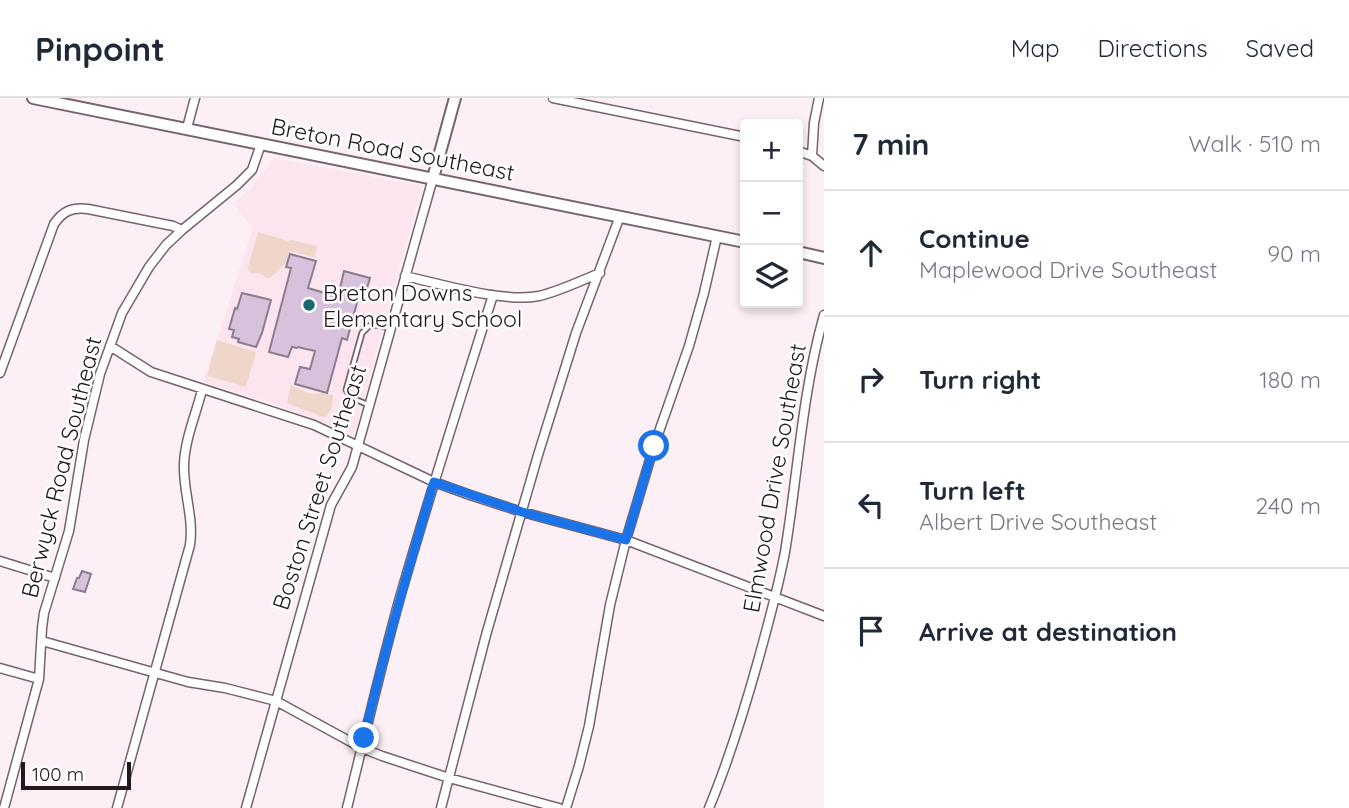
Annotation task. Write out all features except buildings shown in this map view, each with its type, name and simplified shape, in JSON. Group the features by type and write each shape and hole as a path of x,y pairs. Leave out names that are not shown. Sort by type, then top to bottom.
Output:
{"main road":[{"name":"Breton Road Southeast","path":"37,98 740,241"},
{"name":"Boston Street Southeast","path":"433,178 455,98"},
{"path":"803,254 824,258"}],"street":[{"path":"187,128 195,98"},
{"path":"553,98 740,136"},
{"path":"812,156 819,98"},
{"name":"Berwyck Road Southeast","path":"4,808 39,679 44,613 69,531 86,429 100,374 122,313 134,290 166,245 252,170 261,144"},
{"path":"803,153 824,166"},
{"name":"Boston Street Southeast","path":"246,808 331,505 352,467 433,178"},
{"path":"0,373 54,224 60,215 77,208 88,209 182,230"},
{"path":"441,808 483,646 538,455 576,333 620,216"},
{"path":"566,808 589,726 610,605 626,540 654,446 689,346 717,236"},
{"path":"405,276 494,296 537,296 600,273"},
{"path":"347,808 390,635 434,482 494,296"},
{"name":"Elmwood Drive Southeast","path":"709,808 739,729 775,598 795,485 805,397 824,315"},
{"path":"110,346 151,372 314,425 434,482 522,512 626,540 824,616"},
{"path":"117,808 190,545 192,533 184,487 184,462 202,390"},
{"path":"0,561 55,578"},
{"path":"41,642 188,682 276,701 362,748 449,778 559,808"},
{"path":"0,668 39,679"},
{"path":"0,785 9,787"}],"lane":[{"path":"369,405 352,398 346,390 354,359 362,333 369,326 378,325 391,329"}],"shaded area":[{"name":"Breton Downs Elementary School","path":"274,158 422,186 354,434 286,408 203,382 253,228 233,204 251,188"},
{"path":"258,232 317,246 315,258 291,251 286,263 270,278 260,273 252,274 248,268"},
{"path":"217,340 256,352 246,387 207,376"},
{"path":"291,385 310,394 333,395 332,408 326,417 287,403"}],"place":[{"name":"Breton Downs Elementary School","path":"309,305"}],"route":[{"path":"364,738 377,682 434,482 522,512 626,540 654,446"}]}
